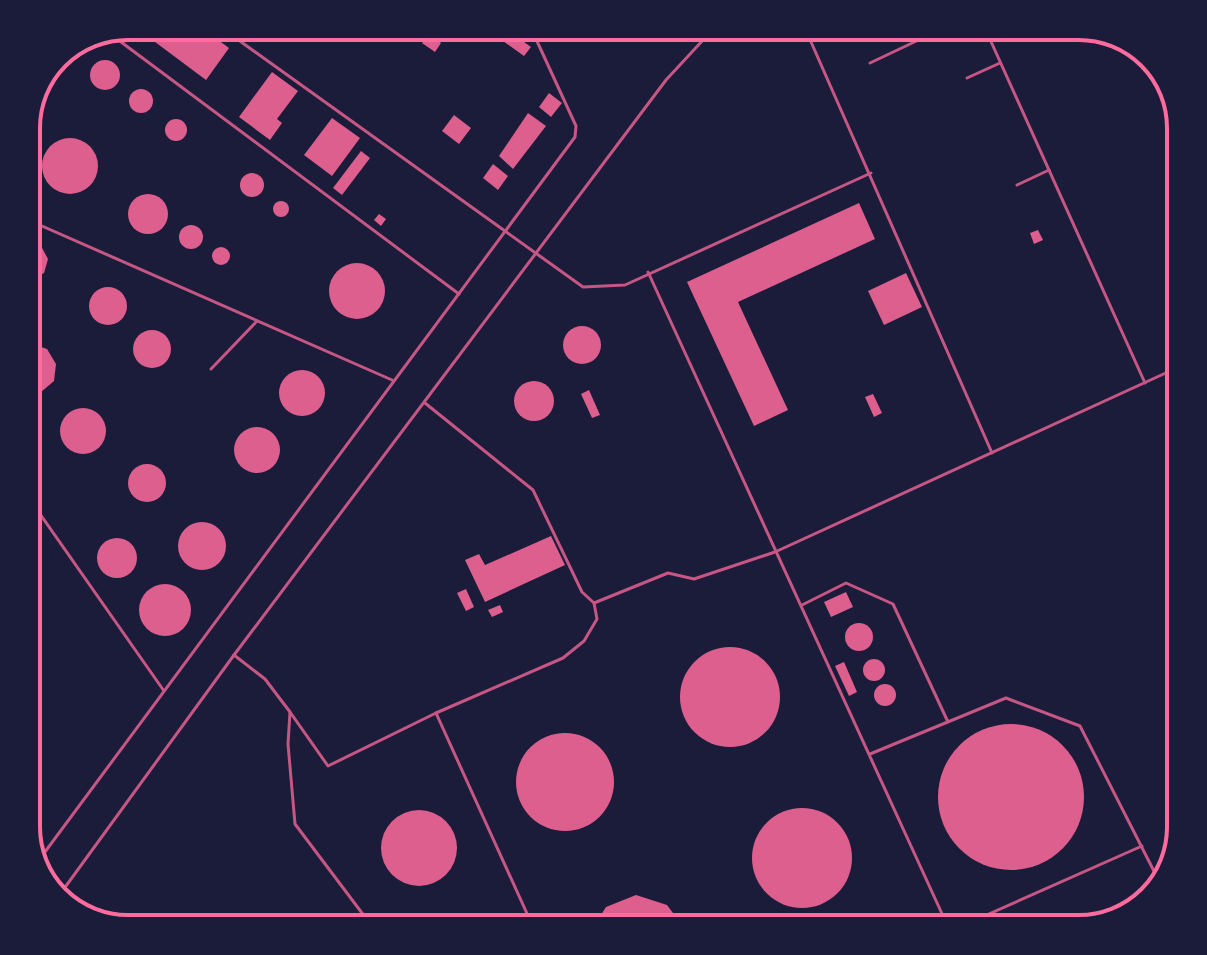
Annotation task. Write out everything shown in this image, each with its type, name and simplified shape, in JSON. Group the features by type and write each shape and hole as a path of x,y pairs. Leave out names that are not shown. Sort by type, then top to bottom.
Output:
{"lane":[{"path":"239,40 583,287 625,285 871,173"},
{"path":"44,853 575,137 576,126 536,40"},
{"path":"65,888 234,655 666,80 703,40"},
{"path":"810,40 992,453"},
{"path":"870,63 918,40"},
{"path":"990,40 1145,383"},
{"path":"120,41 459,294"},
{"path":"967,78 1001,63"},
{"path":"1017,185 1049,170"},
{"path":"40,225 393,381"},
{"path":"648,272 943,915"},
{"path":"211,369 257,321"},
{"path":"594,603 668,573 694,579 775,552 1167,373"},
{"path":"234,655 265,679 328,766 436,713 563,658 584,641 597,619 594,603 582,592 533,490 425,403"},
{"path":"40,514 164,692"},
{"path":"802,605 846,583 893,604 948,722"},
{"path":"870,754 1006,698 1080,726 1155,872"},
{"path":"290,712 288,744 295,824 363,915"},
{"path":"436,713 528,915"},
{"path":"987,915 1142,846"}],"building":[{"path":"152,40 218,40 229,48 206,80"},
{"path":"424,40 437,40 441,43 435,52 422,43"},
{"path":"502,40 521,40 531,47 524,56"},
{"path":"105,60 111,61 119,69 119,81 111,89 105,90 99,89 91,81 90,75 91,69 99,61"},
{"path":"272,72 298,91 277,119 282,123 270,140 239,117"},
{"path":"141,89 152,96 153,101 146,112 141,113 130,106 129,101 136,90"},
{"path":"549,93 562,103 551,117 539,107"},
{"path":"528,113 546,126 513,169 499,156"},
{"path":"454,115 471,128 459,144 442,131"},
{"path":"332,118 360,138 332,176 304,155"},
{"path":"172,119 180,119 187,130 180,141 172,141 165,134 165,126"},
{"path":"70,138 90,146 98,166 90,186 70,194 50,186 42,166 50,146"},
{"path":"361,151 370,158 342,195 333,188"},
{"path":"493,164 508,176 498,190 483,178"},
{"path":"252,173 261,176 264,185 261,194 252,197 243,194 240,185 243,176"},
{"path":"148,194 162,200 168,214 162,228 148,234 134,228 128,214 134,200"},
{"path":"281,201 287,203 287,215 281,217 275,215 273,209 275,203"},
{"path":"859,203 875,239 738,302 788,410 754,426 687,282"},
{"path":"379,214 386,219 381,226 374,220"},
{"path":"191,225 200,228 203,237 200,246 191,249 182,246 179,237 182,228"},
{"path":"1038,230 1043,240 1034,244 1030,233"},
{"path":"40,246 48,259 44,273 40,275"},
{"path":"221,247 230,256 221,265 212,256"},
{"path":"357,263 377,271 385,291 377,311 357,319 337,311 329,291 337,271"},
{"path":"906,273 922,307 884,325 868,291"},
{"path":"108,287 122,292 127,306 122,320 108,325 94,320 89,306 94,292"},
{"path":"582,326 596,331 601,345 596,359 582,364 568,359 563,345 568,331"},
{"path":"152,330 166,335 171,349 166,363 152,368 138,363 133,349 138,335"},
{"path":"40,347 47,349 56,364 54,381 40,393"},
{"path":"302,370 318,377 325,393 318,409 302,416 286,409 279,393 286,377"},
{"path":"534,381 548,387 554,401 548,415 534,421 520,415 514,401 520,387"},
{"path":"589,390 600,415 592,418 581,394"},
{"path":"873,394 882,413 874,417 865,397"},
{"path":"83,408 100,414 106,431 100,448 83,454 66,448 60,431 66,414"},
{"path":"257,427 274,433 280,450 274,467 257,473 240,467 234,450 240,433"},
{"path":"147,464 161,469 166,483 161,497 147,502 133,497 128,483 133,469"},
{"path":"202,522 219,529 226,546 219,563 202,570 185,563 178,546 185,529"},
{"path":"551,536 565,565 485,602 465,560 479,554 485,565"},
{"path":"117,538 131,544 137,558 131,572 117,578 103,572 97,558 103,544"},
{"path":"165,584 184,591 191,610 184,629 165,636 146,629 139,610 146,591"},
{"path":"466,589 474,607 466,611 457,593"},
{"path":"846,592 853,607 831,617 824,602"},
{"path":"500,605 503,612 492,617 488,610"},
{"path":"859,623 869,627 873,637 869,647 859,651 849,647 845,637 849,627"},
{"path":"730,647 758,655 772,669 780,697 772,725 758,739 730,747 702,739 688,725 680,697 688,669 702,655"},
{"path":"874,659 882,662 885,670 882,678 874,681 866,678 863,670 866,662"},
{"path":"844,662 857,692 849,696 835,666"},
{"path":"885,684 893,687 896,695 893,703 885,706 877,703 874,695 877,687"},
{"path":"1011,724 1039,730 1063,745 1078,769 1084,797 1078,825 1063,849 1039,864 1011,870 983,864 959,849 944,825 938,797 944,769 959,745 983,730"},
{"path":"565,733 584,737 600,747 610,763 614,782 610,801 600,817 584,827 565,831 546,827 530,817 520,801 516,782 520,763 530,747 546,737"},
{"path":"802,808 830,816 844,830 852,858 844,886 830,900 802,908 774,900 760,886 752,858 760,830 774,816"},
{"path":"419,810 433,813 446,821 454,834 457,848 454,862 446,875 433,883 419,886 405,883 392,875 384,862 381,848 384,834 392,821 405,813"},
{"path":"636,895 667,905 674,915 601,915 606,907"}]}
